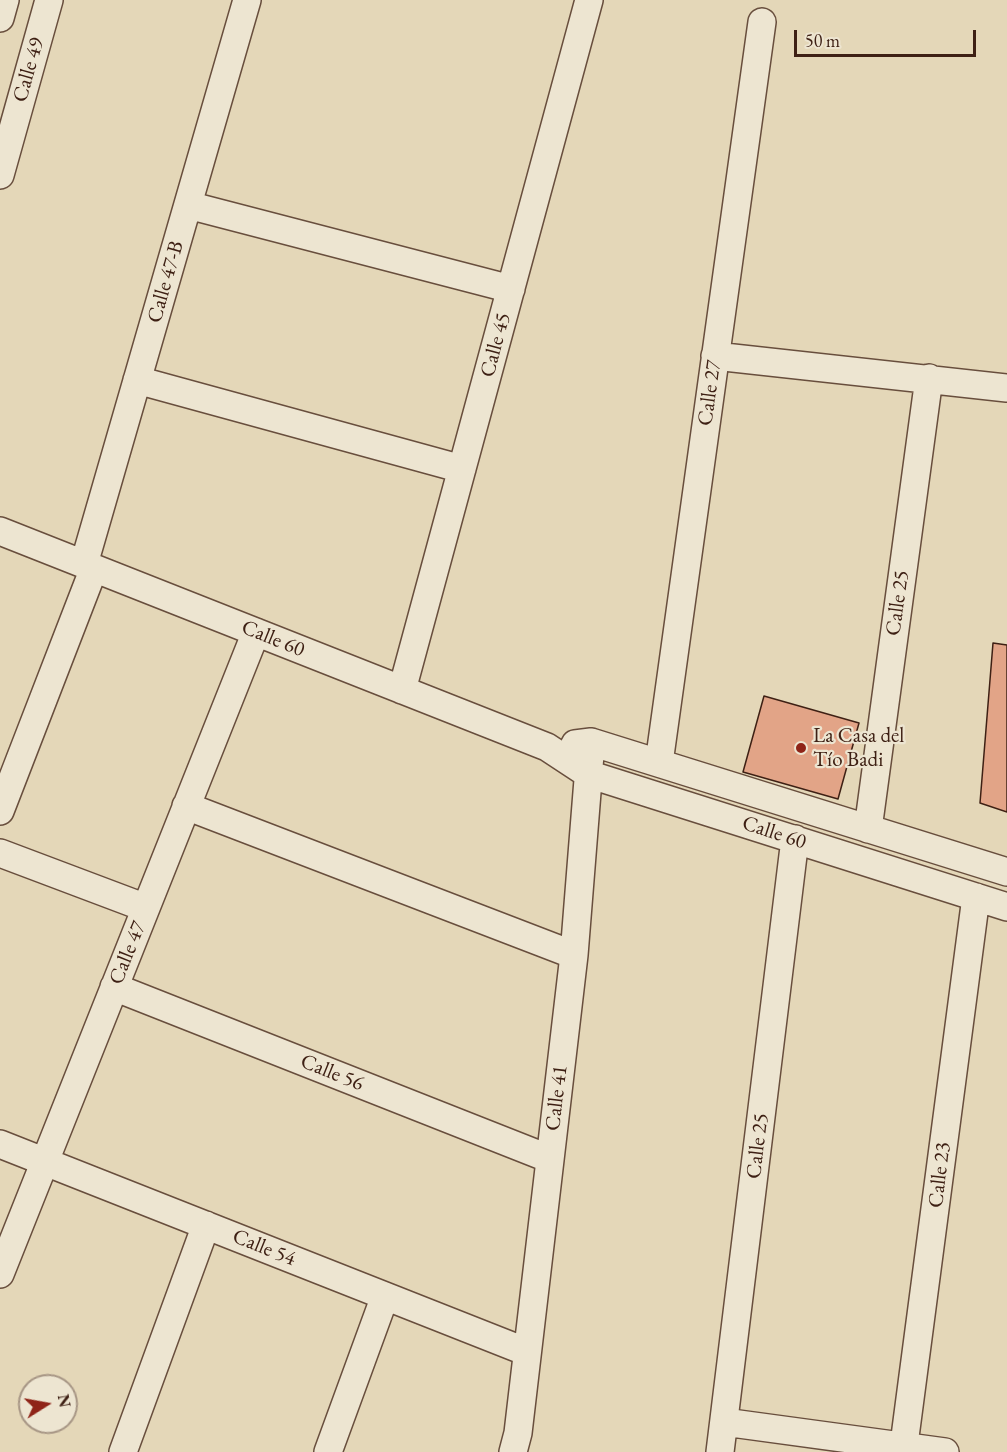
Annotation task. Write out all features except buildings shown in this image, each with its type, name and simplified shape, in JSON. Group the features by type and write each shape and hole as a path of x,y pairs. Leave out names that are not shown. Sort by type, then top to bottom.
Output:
{"street":[{"name":"Calle 49","path":"0,18 5,0"},
{"name":"Calle 49","path":"0,175 49,0"},
{"name":"Calle 47-B","path":"0,812 89,566 137,380 247,0"},
{"name":"Calle 45","path":"402,690 589,0"},
{"name":"Calle 27","path":"659,763 762,22"},
{"path":"188,205 511,289"},
{"path":"715,356 1007,388"},
{"name":"Calle 25","path":"867,829 929,378"},
{"path":"137,380 462,469"},
{"name":"Calle 60","path":"0,531 547,747 588,774 1007,907"},
{"name":"Calle 47","path":"0,1274 255,632"},
{"name":"Calle 60","path":"547,747 591,742 1007,873"},
{"name":"Calle 41","path":"513,1452 518,1433 573,955 591,742"},
{"path":"186,806 573,955"},
{"name":"Calle 25","path":"720,1452 795,840"},
{"path":"0,853 146,908"},
{"name":"Calle 23","path":"904,1449 976,897"},
{"name":"Calle 56","path":"114,987 550,1159"},
{"name":"Calle 54","path":"0,1144 527,1352"},
{"path":"123,1452 206,1225"},
{"path":"328,1452 386,1296"},
{"path":"724,1422 904,1449 945,1452"}],"place":[{"name":"La Casa del Tío Badi","path":"801,748"}]}
